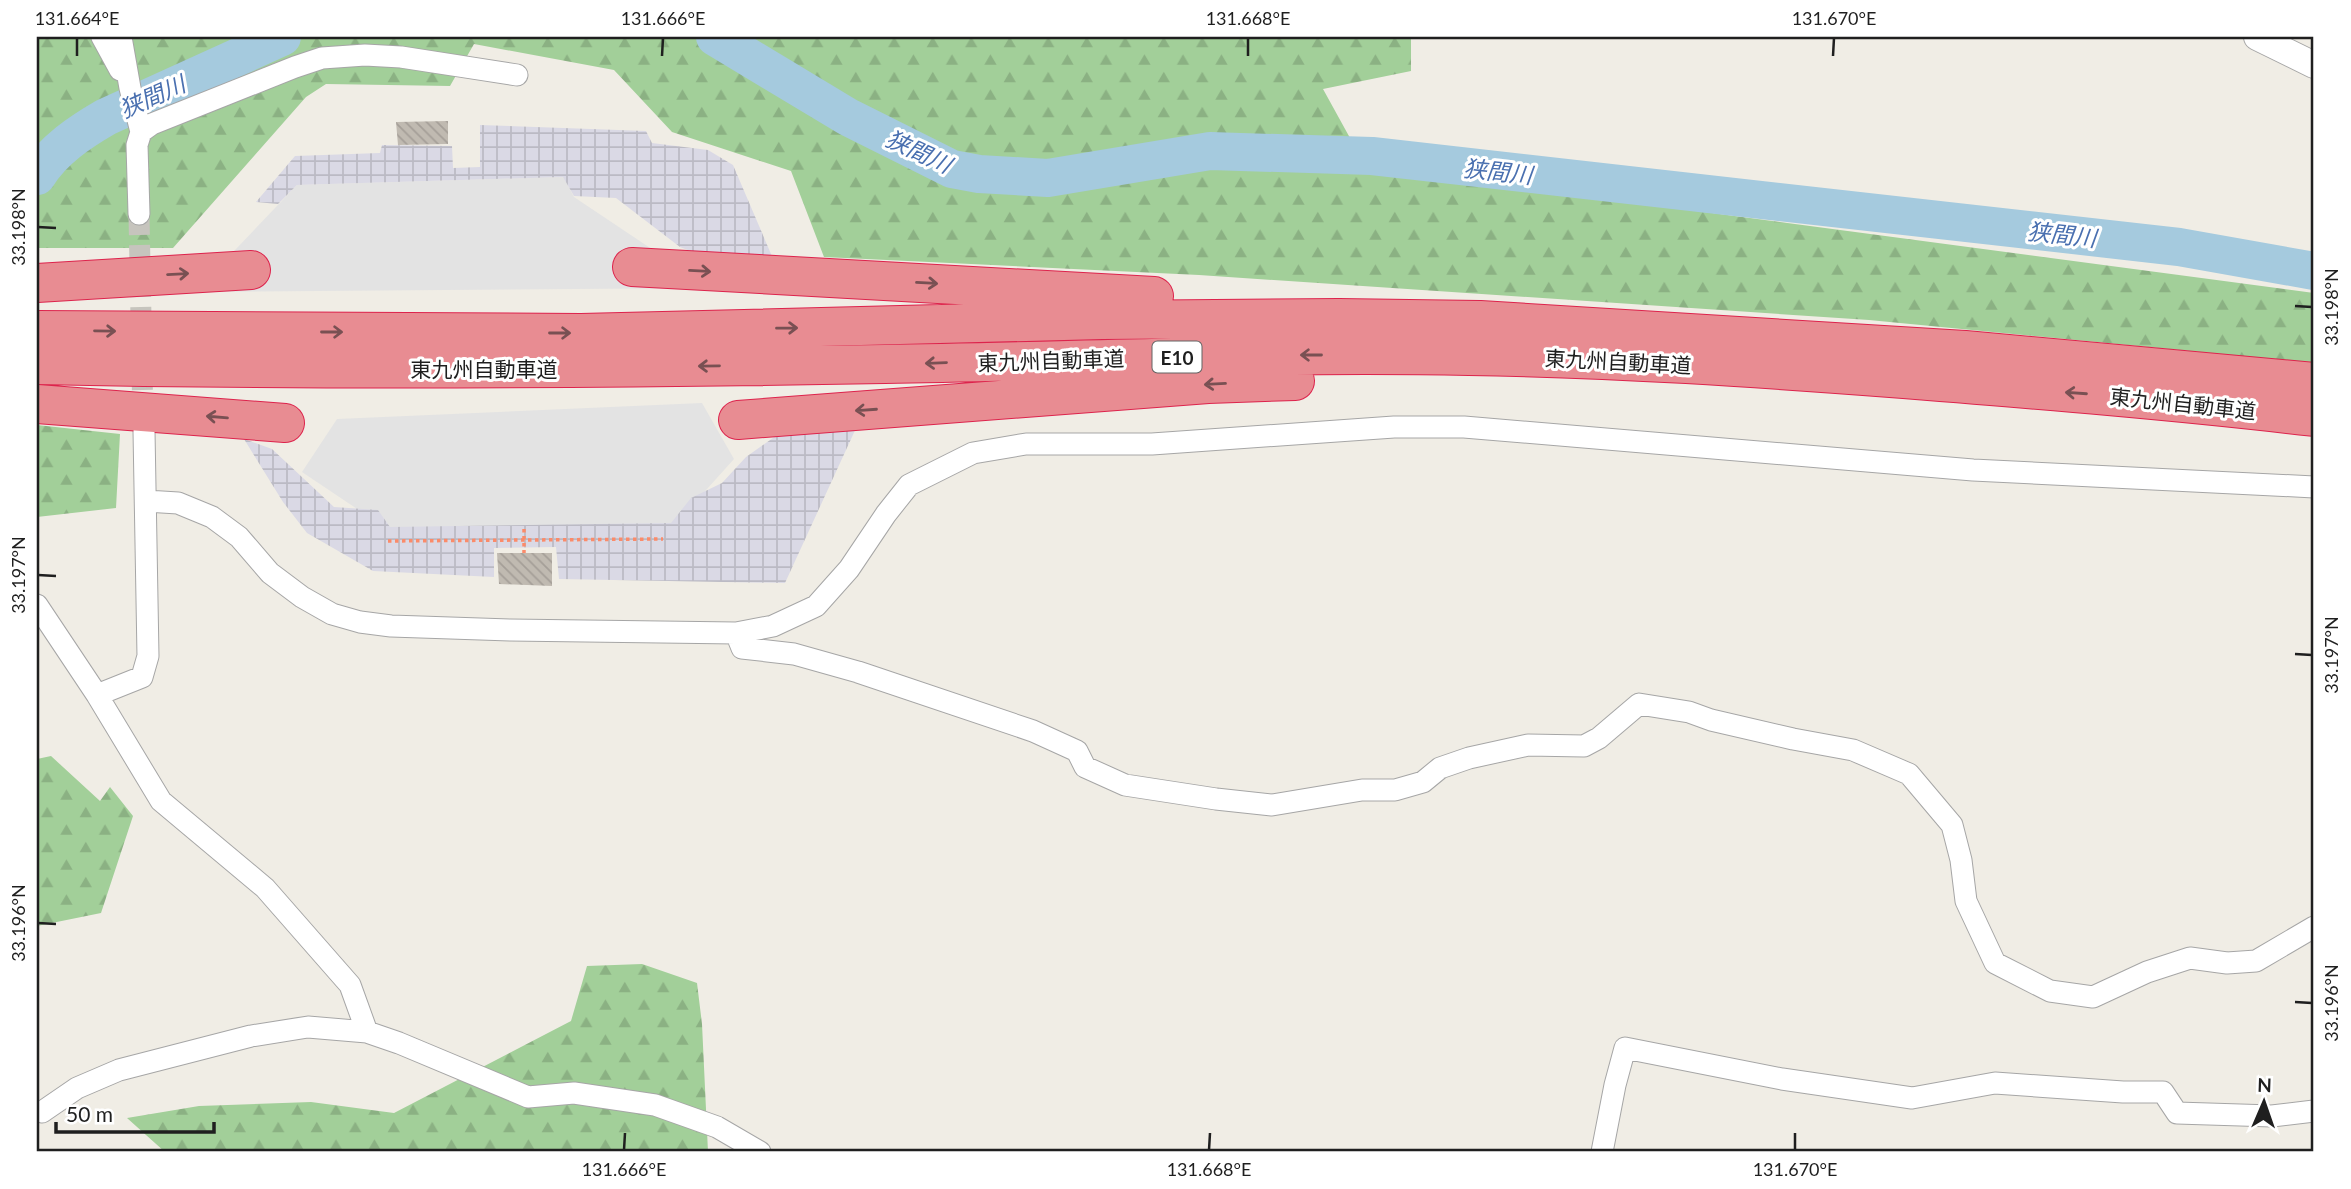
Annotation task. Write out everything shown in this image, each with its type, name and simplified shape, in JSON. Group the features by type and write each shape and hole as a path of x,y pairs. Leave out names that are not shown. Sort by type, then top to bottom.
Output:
{"highway":[{"path":"632,267 1302,304 1480,320"},
{"path":"37,283 251,270"},
{"name":"東九州自動車道","path":"37,330 581,333 1102,320 1480,320 1965,350 2314,383"},
{"name":"東九州自動車道","path":"37,365 198,369 888,365 1309,355 1470,355 1846,374 2152,398 2314,417"},
{"path":"738,420 1208,384 1413,376 1846,374"},
{"path":"37,404 285,424"}],"street":[{"path":"102,37 130,88"},
{"path":"121,37 141,132 137,145 139,214"},
{"path":"2257,37 2314,65"},
{"path":"141,132 152,124 322,58 365,55 401,57 517,75"},
{"path":"146,501 178,503 212,517 239,537 270,573 302,597 332,614 360,622 391,626 497,630 736,633 773,626 816,606 849,569 909,485 973,453 1026,444 1152,444 1394,427 1464,427 1973,470 2314,487"},
{"path":"97,695 142,677 148,656 144,431"},
{"path":"37,605 97,695 161,801 265,888 350,985 367,1032"},
{"path":"736,633 742,648 794,654 858,672 1033,731 1077,751 1084,768 1125,785 1272,805 1362,790 1395,790 1423,782 1440,768 1469,758 1528,745 1584,746 1599,738 1639,704 1689,712 1710,720 1853,750 1909,774 1952,825 1966,901 1995,963 2050,991 2093,997 2147,972 2190,958 2227,963 2256,961 2314,927"},
{"path":"42,1112 77,1088 119,1070 251,1036 308,1027 367,1032 528,1097 574,1093 655,1105 717,1127 760,1152"},
{"path":"1602,1152 1625,1048 1782,1079 1912,1098 1995,1083 2123,1092 2163,1092 2176,1113 2272,1116 2314,1111"}],"path":[{"path":"524,529 524,553"},
{"path":"388,541 663,539"}],"green space":[{"path":"37,37 1411,37 1411,71 1323,89 1366,167 2314,293 2314,363 1869,320 1199,275 824,257 791,171 672,132 614,70 474,44 450,86 326,84 306,97 173,248 37,248"},
{"path":"37,425 120,434 116,508 37,517"},
{"path":"51,756 100,801 110,787 133,816 101,913 37,926 37,759"},
{"path":"642,964 697,983 702,1024 708,1152 165,1152 127,1118 199,1106 311,1102 394,1113 571,1021 587,966"}],"shaded area":[{"path":"480,125 646,131 652,143 708,150 733,165 774,261 716,261 680,247 616,198 574,196 563,177 297,185 278,204 256,202 295,156 380,153 382,145 452,146 453,168 480,167"},
{"path":"564,177 574,197 710,288 195,292 297,185"},
{"path":"702,403 734,459 671,529 387,529 302,472 337,419"},
{"path":"857,426 785,583 559,579 556,547 494,548 494,577 373,571 307,533 283,502 244,439 272,449 334,507 378,510 390,527 671,523 691,498 722,483 746,457 780,433"}],"building":[{"path":"448,121 448,144 398,145 396,122"},
{"path":"497,553 552,553 552,586 499,584"}],"waterway":[{"name":"狭間川","path":"37,176 68,142 106,117 282,37"},
{"name":"狭間川","path":"715,37 848,117 952,169 979,174 1048,178 1210,151 1372,156 2179,247 2314,271"}],"tunnel":[{"path":"139,214 143,422"}]}
